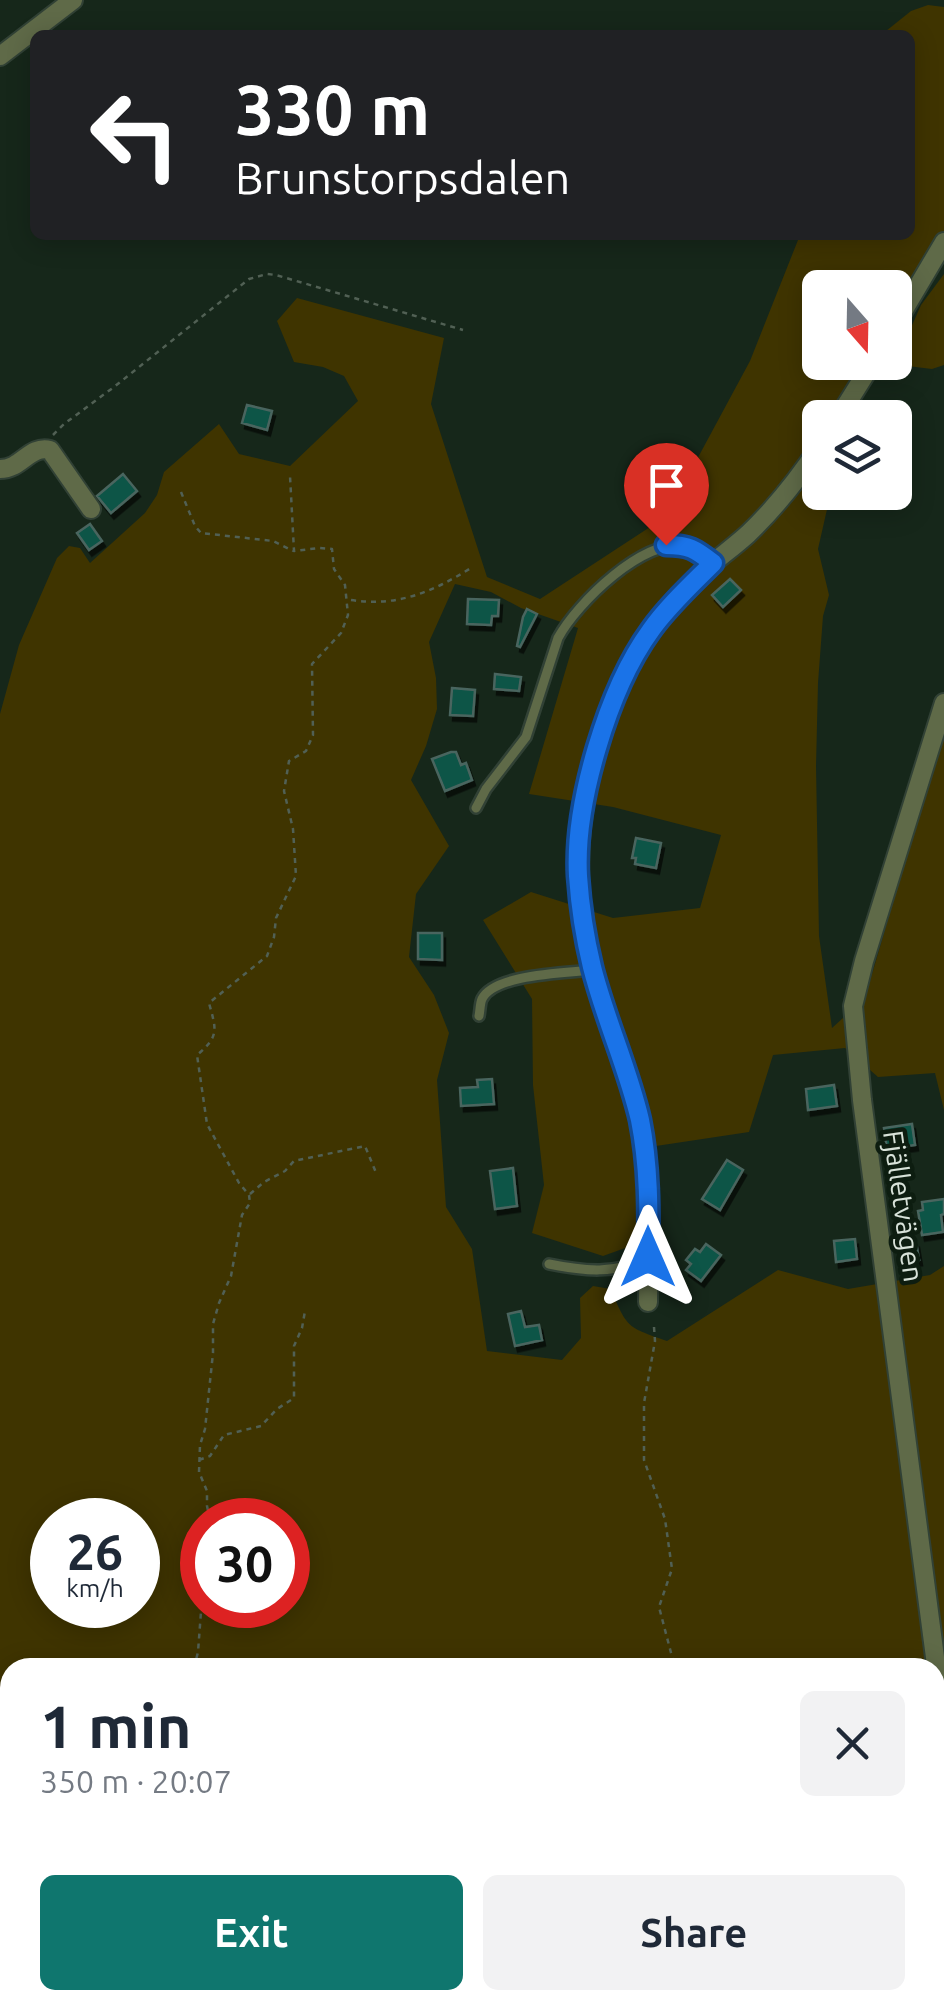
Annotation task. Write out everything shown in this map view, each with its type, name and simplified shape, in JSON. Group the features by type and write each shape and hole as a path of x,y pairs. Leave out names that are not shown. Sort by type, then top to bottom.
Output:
{"street":[{"path":"34,30 73,0"},
{"path":"0,56 30,33"},
{"path":"912,296 944,242"},
{"path":"0,469 15,466 35,451 50,450 91,509"},
{"path":"648,1302 649,1213 644,1140 592,970 578,873 582,814 600,735 632,658 652,628 713,563 783,498 802,471"},
{"name":"Fjälletvägen","path":"935,1658 853,1006 944,703"}],"lane":[{"path":"476,808 526,737 558,638 580,608 615,575 654,548 684,545 713,563"},
{"path":"479,1016 482,998 494,987 592,970"},
{"path":"549,1264 581,1271 623,1268 648,1257"}],"path":[{"path":"43,448 64,424 249,279 258,276 276,274 462,330"},
{"path":"290,476 294,551"},
{"path":"181,492 194,526 202,533 273,541 294,551 332,550 334,569 345,585 348,600 348,615 341,633 312,664 313,735 306,751 289,762 284,791 293,828 296,876 276,918 268,956 209,1003 216,1030 211,1044 197,1054 207,1124 250,1203 242,1215 231,1276 213,1324 199,1472 207,1498"},
{"path":"348,600 373,604 417,596 472,568"},
{"path":"249,1195 285,1171 294,1160 365,1146 377,1175"},
{"path":"200,1460 210,1456 224,1435 261,1426 277,1408 294,1398 294,1346 305,1310"},
{"path":"654,1327 656,1341 644,1403 644,1460 665,1519 672,1569 659,1607 672,1658"},
{"path":"196,1658 200,1628"}],"shaded area":[{"path":"928,5 944,7 944,233 912,288 912,270 802,270 802,380 857,380 843,400 802,400 802,461 793,474 802,481 802,510 827,510 818,549 829,595 823,616 816,766 819,936 832,1028 865,998 944,728 944,1110 935,1073 878,1077 845,1048 773,1055 749,1132 656,1146 653,1238 603,1256 532,1233 544,1185 533,1085 532,999 483,920 531,892 613,918 700,908 721,835 613,807 529,794 578,628 521,608 491,592 455,584 429,642 437,709 411,780 449,846 416,894 409,957 434,995 449,1033 437,1080 446,1207 472,1249 487,1351 562,1360 581,1338 580,1298 593,1286 611,1289 630,1325 667,1341 778,1270 848,1289 930,1275 944,1266 944,1658 0,1658 0,714 19,645 57,558 69,546 80,548 90,563 145,513 157,495 164,472 219,424 239,454 290,466 358,401 344,376 323,367 294,362 277,321 297,298 444,338 431,404 487,577 540,599 650,527 695,463 750,361 798,240 915,240 915,30 887,30 911,11"},
{"path":"944,274 944,365 932,369 912,367 912,325 921,305"}],"building":[{"path":"247,405 272,411 267,430 242,423"},
{"path":"123,474 137,491 111,513 97,496"},
{"path":"90,524 102,541 89,550 77,533"},
{"path":"730,579 741,590 723,607 712,595"},
{"path":"468,599 499,600 498,616 492,616 491,625 467,624"},
{"path":"527,609 537,614 520,647 517,646"},
{"path":"495,674 521,677 519,691 494,689"},
{"path":"452,688 475,690 473,716 450,715"},
{"path":"456,752 461,765 466,763 472,780 445,791 432,759"},
{"path":"636,838 661,843 656,868 635,864 636,858 632,858"},
{"path":"418,933 442,933 442,960 418,959"},
{"path":"492,1079 494,1104 461,1106 460,1088 478,1087 477,1080"},
{"path":"834,1085 837,1106 808,1110 806,1089"},
{"path":"912,1124 915,1145 887,1149 884,1128"},
{"path":"727,1160 743,1170 720,1210 702,1199"},
{"path":"513,1168 517,1206 495,1209 490,1171"},
{"path":"944,1199 943,1232 922,1235 918,1211 923,1210 922,1202"},
{"path":"855,1239 857,1259 836,1262 834,1241"},
{"path":"916,1242 919,1260 901,1262 898,1244"},
{"path":"706,1244 721,1255 701,1281 686,1270 691,1264 686,1260"},
{"path":"521,1311 525,1327 539,1325 542,1340 515,1346 508,1314"}],"route":[{"path":"648,1257 644,1140 592,970 578,873 582,814 600,735 618,688 652,628 713,563 696,549 666,545"}]}
